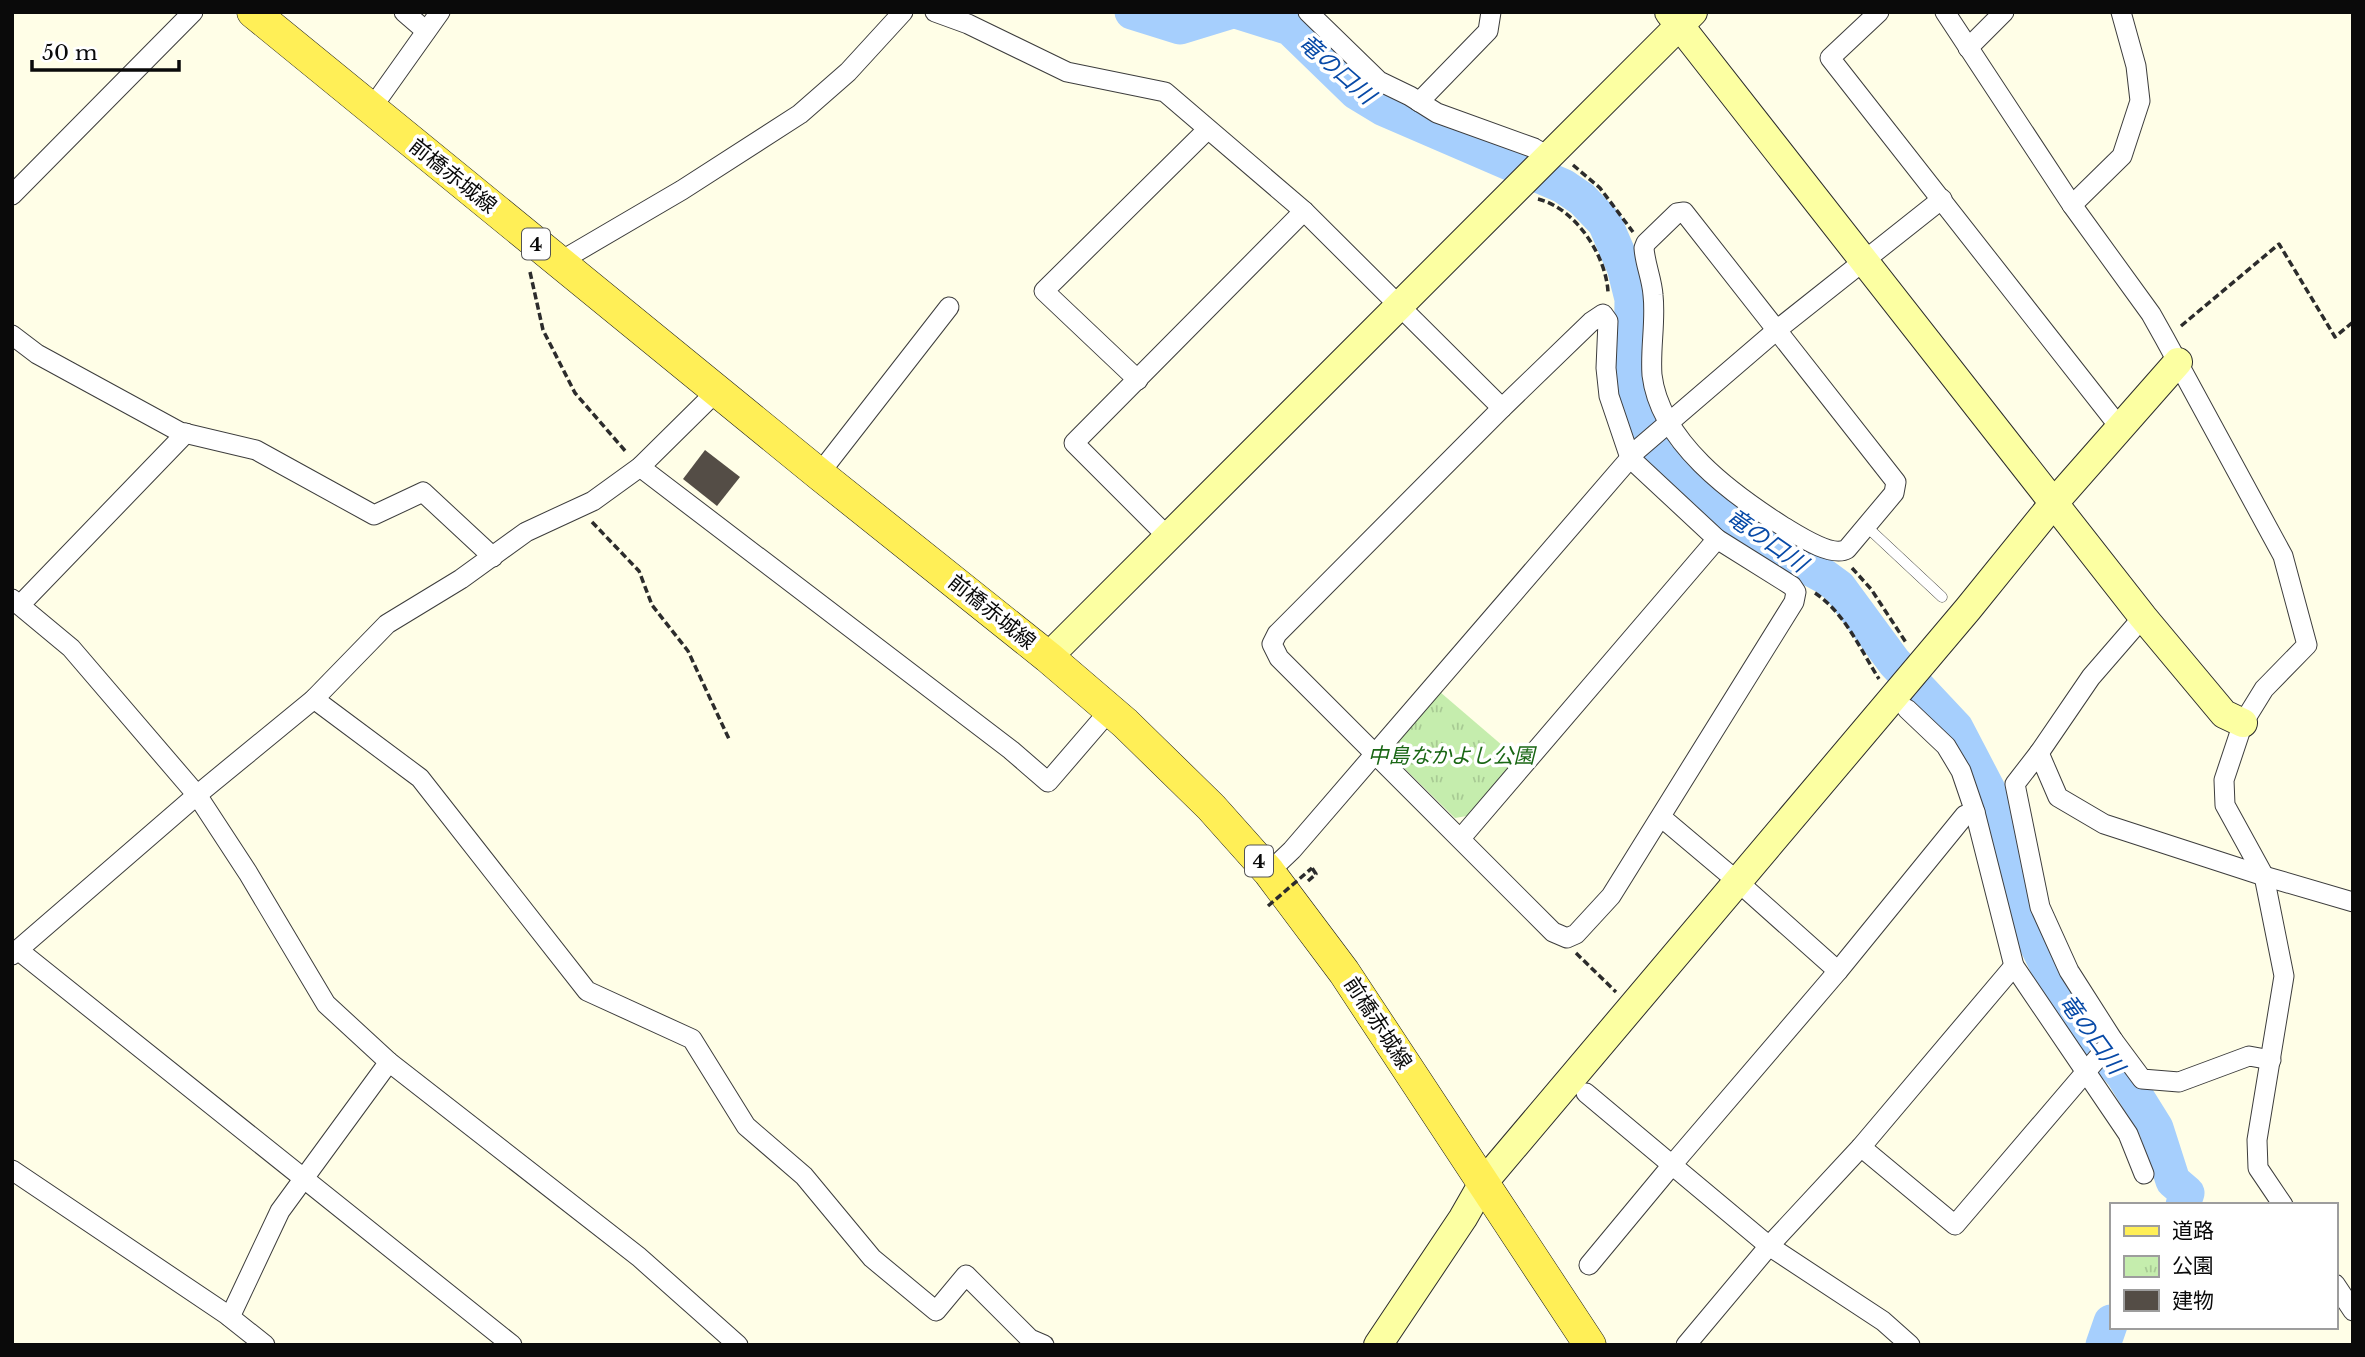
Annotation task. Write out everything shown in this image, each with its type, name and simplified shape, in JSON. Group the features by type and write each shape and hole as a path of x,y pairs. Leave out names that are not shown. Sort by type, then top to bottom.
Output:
{"main road":[{"name":"前橋赤城線","path":"266,17 371,109 531,240 1048,657 1110,710 1211,807 1269,872 1345,972 1590,1345"}],"street":[{"path":"12,195 193,12"},
{"path":"404,12 426,31"},
{"path":"371,109 440,12"},
{"path":"559,262 681,190 800,114 848,72 902,12"},
{"path":"935,12 968,24 1067,72 1165,92 1304,211 1502,408"},
{"path":"1308,12 1378,81 1437,113 1534,148 1554,159"},
{"path":"1419,102 1488,32 1491,12"},
{"path":"1879,12 1830,58 2121,429"},
{"path":"1945,12 2072,205 2151,314 2283,556 2308,645 2264,689 2243,723 2224,780 2225,805 2264,876 2284,976 2257,1140 2258,1168 2282,1203"},
{"path":"1968,48 2004,12"},
{"path":"2072,205 2122,156 2140,100 2136,66 2120,12"},
{"path":"1048,657 1399,306 1526,191 1681,16 1863,260 2053,504 2224,714 2243,723"},
{"path":"1138,380 1044,291 1208,130"},
{"path":"1269,872 1292,850 1376,754 1634,454 1778,329 1942,199"},
{"path":"1168,537 1074,443 1304,211"},
{"path":"1684,212 1896,482 1894,493 1847,549 1840,553 1832,552 1790,530 1724,486 1666,425 1652,373 1653,293 1644,248 1677,213 1684,212"},
{"path":"819,474 949,307"},
{"path":"1603,314 1608,321 1606,368 1609,396 1634,454 1717,540 1791,586 1796,592 1794,603 1611,896 1576,934 1567,938 1553,932 1279,658 1272,644 1277,634 1502,408 1591,322 1603,314"},
{"path":"12,335 37,354 186,433 256,450 374,515 423,492 493,556"},
{"path":"1378,1345 1463,1218 1483,1183 2053,504 2121,429 2172,350"},
{"path":"512,1345 304,1178 15,953 197,795 314,699 387,624 461,579 526,533 593,501 640,467 718,390"},
{"path":"186,433 16,602 71,648 197,795 248,873 326,1004 389,1062 639,1257 737,1345"},
{"path":"640,467 1011,750 1048,782 1110,710"},
{"path":"1461,838 1717,540"},
{"path":"2143,617 2091,677 2015,784 2040,907 2069,971 2111,1041 2141,1079 2179,1083 2249,1056 2271,1060"},
{"path":"1905,679 1961,771 1975,812 2014,966 2087,1071 2127,1135 2144,1174"},
{"path":"314,699 420,778 587,991 692,1039 746,1126 804,1176 872,1258 936,1311 967,1275 1030,1339 1044,1345"},
{"path":"2039,753 2058,797 2104,824 2353,902"},
{"path":"1589,1265 1838,971 1965,815 1975,812"},
{"path":"1661,817 1838,971"},
{"path":"1686,1345 1769,1246 1861,1147 2014,966"},
{"path":"1861,1147 1955,1225 2111,1041"},
{"path":"230,1317 280,1212 389,1062"},
{"path":"1586,1093 1769,1246 1883,1321 1910,1345"},
{"path":"12,1170 230,1317 265,1345"},
{"path":"2337,1287 2353,1311"}],"lane":[{"path":"1866,526 1942,597"}],"path":[{"path":"1554,159 1600,188 1638,238"},
{"path":"1526,191 1547,201 1578,223 1607,275 1608,292"},
{"path":"531,240 530,270 543,330 575,393 640,467"},
{"path":"2172,350 2279,244 2335,337 2353,322"},
{"path":"579,507 639,571 652,605 688,651 729,739"},
{"path":"1851,567 1871,589 1905,679"},
{"path":"1813,592 1829,602 1905,679"},
{"path":"1268,906 1312,868 1316,874 1307,881 1314,890"},
{"path":"1574,952 1619,995"}],"green space":[{"name":"中島なかよし公園","path":"1440,692 1517,758 1467,816 1455,818 1395,759 1395,746"}],"building":[{"path":"705,450 740,477 717,506 683,479"}],"waterway":[{"name":"竜の口川","path":"1132,12 1180,27 1229,12"},
{"name":"竜の口川","path":"1239,12 1290,28 1356,92 1384,109 1563,186 1582,199 1605,223 1624,267 1632,299 1631,378 1642,421 1657,456 1689,485 1766,545 1839,587 1894,662 1956,728 1994,801 2003,829 2018,906 2070,1013 2123,1075 2156,1128 2173,1181 2187,1193 2184,1203"},
{"name":"竜の口川","path":"2103,1345 2110,1325"}]}
